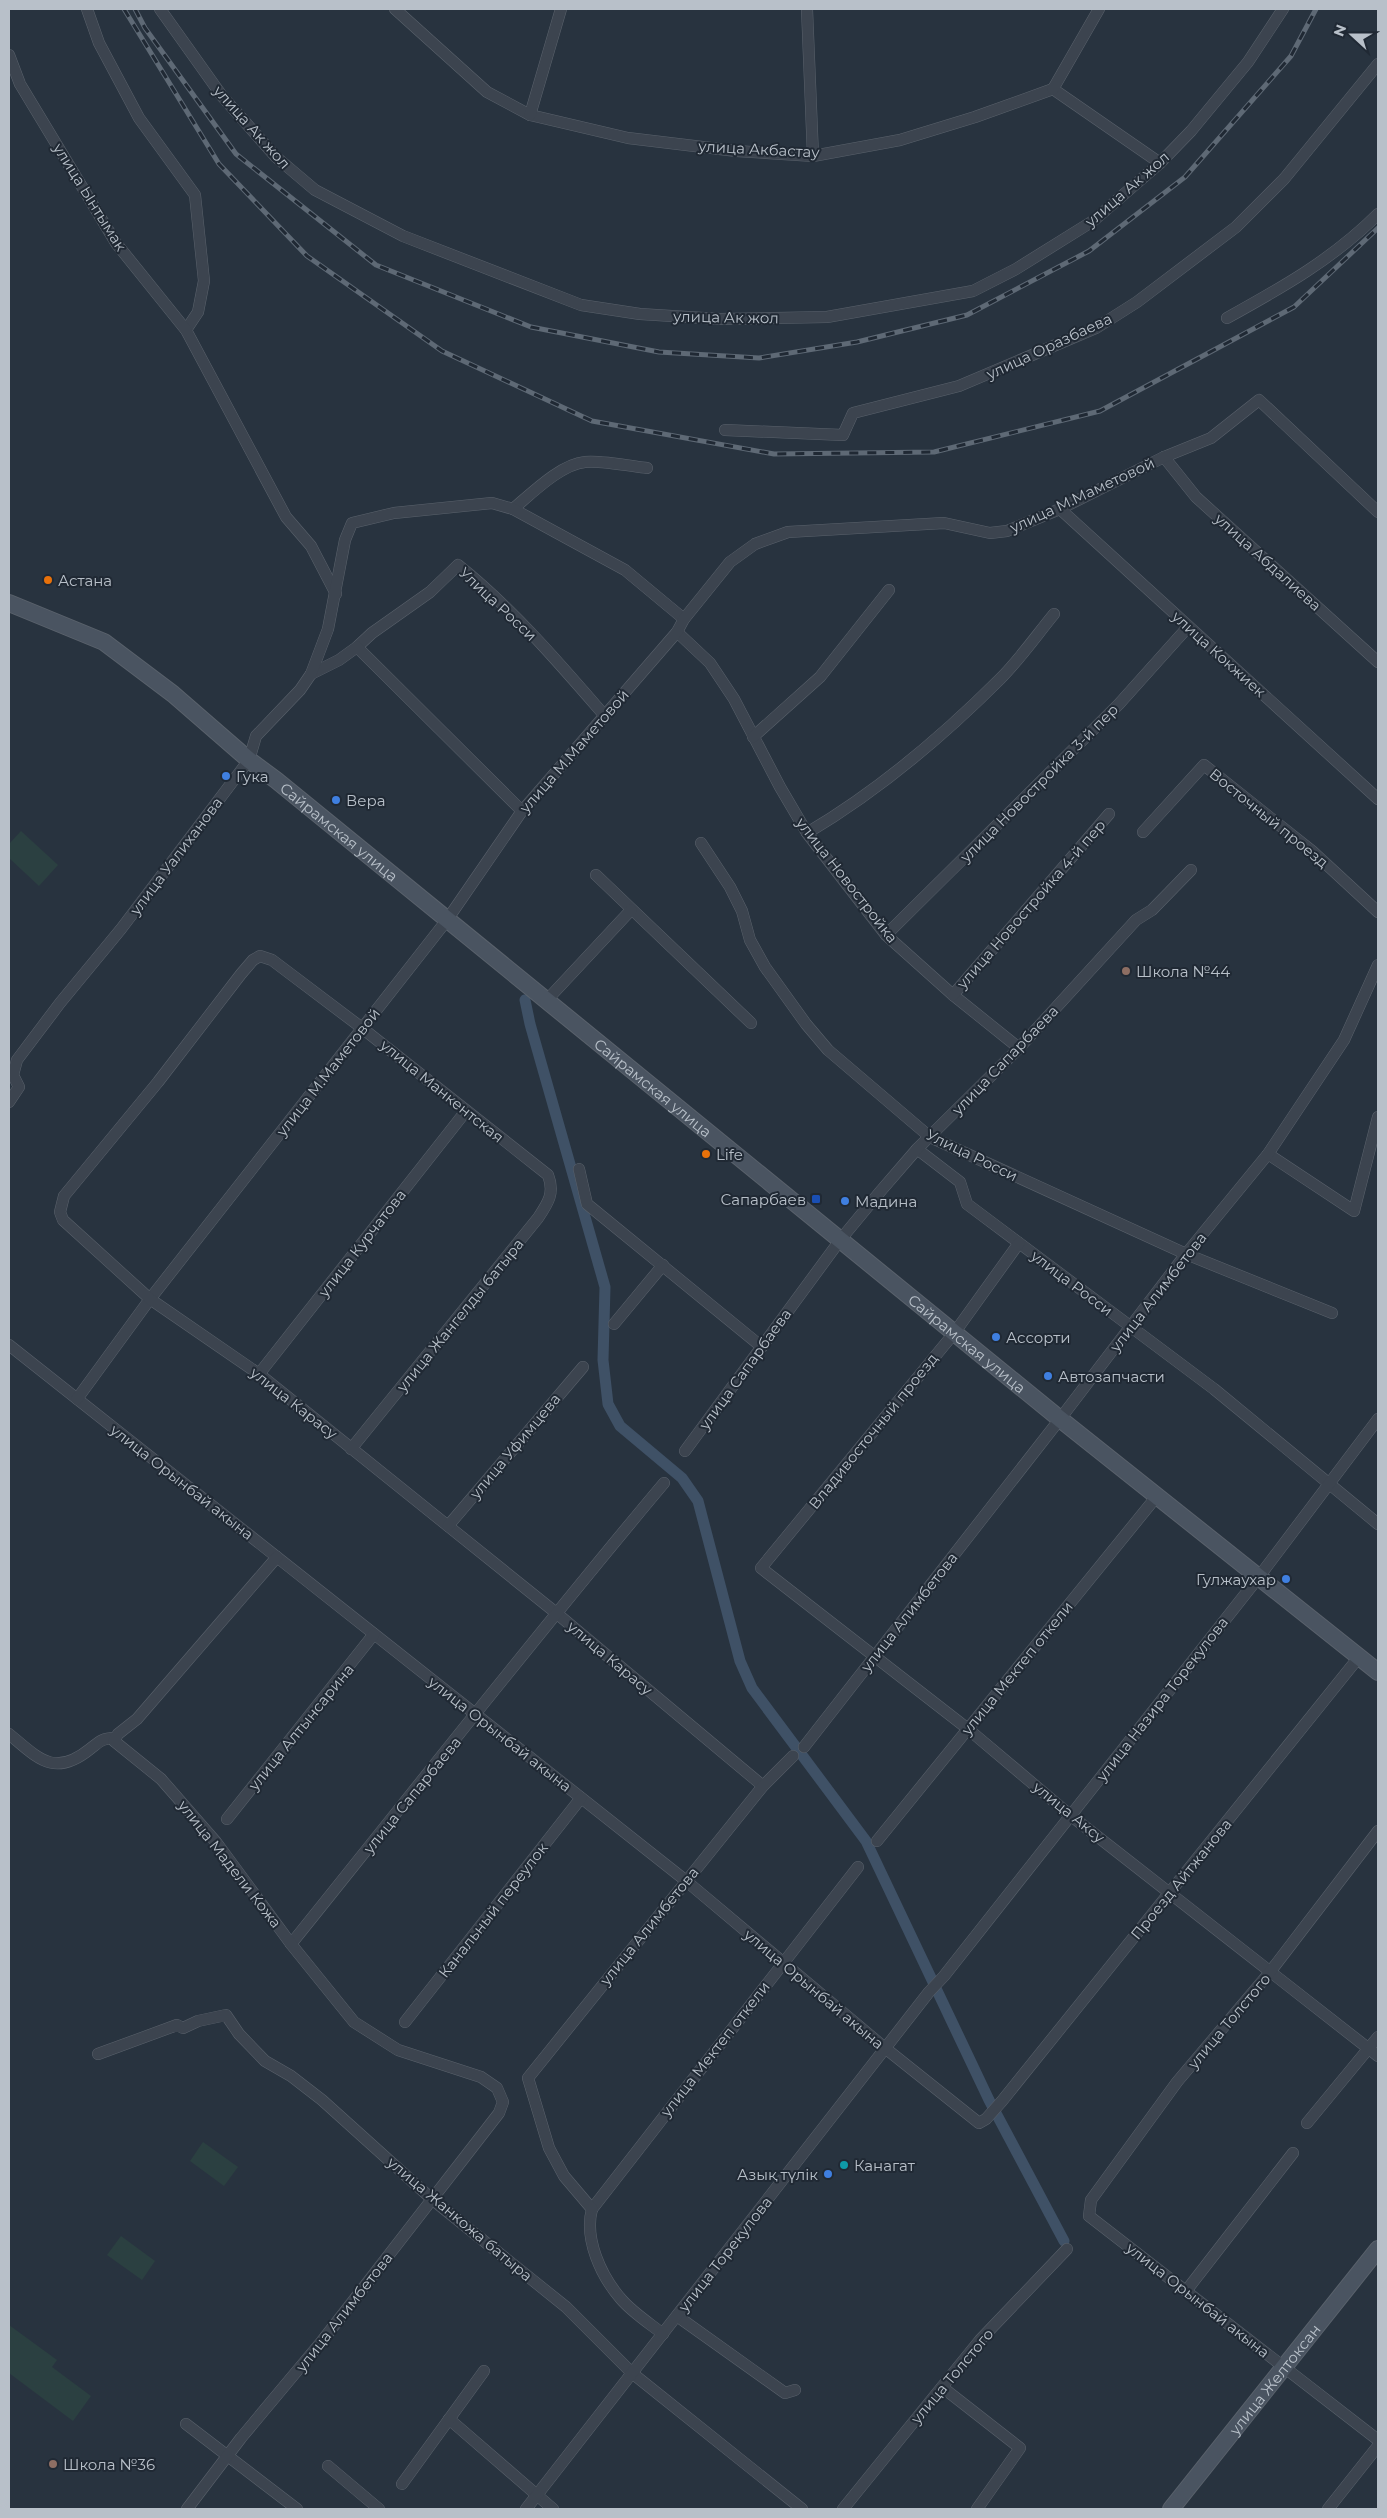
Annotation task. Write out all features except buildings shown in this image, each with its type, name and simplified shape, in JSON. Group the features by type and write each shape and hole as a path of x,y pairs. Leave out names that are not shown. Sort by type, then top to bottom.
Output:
{"main road":[{"name":"Сайрамская улица","path":"9,603 104,642 173,694 248,760 276,780 1060,1419 1378,1672"},
{"name":"улица Желтоксан","path":"1171,2509 1378,2249"}],"street":[{"path":"87,9 99,42 139,118 195,194 204,281 198,312 186,330"},
{"name":"улица Ак жол","path":"160,9 222,96 276,157 315,190 404,236 581,305 640,314 720,319 827,317 973,291 1016,269 1093,221 1160,163 1191,131 1248,62 1283,9"},
{"name":"улица Акбастау","path":"395,9 487,92 530,115 628,138 736,151 813,156 900,140 974,117 1053,89"},
{"path":"530,115 561,9"},
{"path":"807,9 813,156"},
{"path":"1099,9 1053,89 1160,163"},
{"name":"улица Ынтымак","path":"9,56 20,84 116,243 186,330 286,517 311,546 336,594"},
{"name":"улица Оразбаева","path":"725,430 842,435 853,413 959,386 1096,328 1138,302 1236,226 1290,172 1378,64"},
{"path":"1227,318 1288,285 1352,241 1378,214"},
{"name":"улица М.Маметовой","path":"77,1399 150,1299 447,920 522,811 677,632 684,619 730,562 756,544 788,532 944,523 990,532 1007,531 1060,509 1164,457 1211,438 1259,400 1378,512"},
{"name":"улица Абдалиева","path":"1164,457 1196,497 1378,662"},
{"path":"513,509 539,487 574,464 587,461 648,468"},
{"name":"улица Уалиханова","path":"9,1102 19,1087 13,1075 17,1060 60,1003 121,929 248,760 256,736 300,690 311,674 328,629 349,528 357,520 394,512 492,503 513,509 625,570 684,619"},
{"name":"улица Кокжиек","path":"1060,509 1378,799"},
{"name":"Улица Росси","path":"311,674 339,660 358,647 372,633 430,592 458,565 477,581 548,651 605,716"},
{"path":"753,737 820,677 888,590"},
{"path":"807,832 840,813 926,747 1001,678 1054,614"},
{"name":"улица Новостройка 3-й пер","path":"886,935 1119,704 1188,627"},
{"name":"улица Новостройка","path":"677,632 710,663 734,700 807,832 886,935 953,995 1019,1048"},
{"path":"358,647 522,811"},
{"name":"Восточный проезд","path":"1143,832 1204,765 1312,851 1378,912"},
{"name":"улица Новостройка 4-й пер","path":"953,995 1109,814"},
{"name":"Улица Росси","path":"701,843 730,886 742,911 750,940 765,967 806,1024 828,1050 930,1137 1186,1254 1332,1313"},
{"name":"улица Сапарбаева","path":"686,1451 841,1239 917,1150 1019,1048 1136,920 1152,910 1191,870"},
{"path":"596,875 751,1022"},
{"path":"546,1001 631,910"},
{"name":"улица Манкентская","path":"240,974 253,960 260,956 266,957 362,1028 548,1175"},
{"name":"улица Алимбетова","path":"804,1747 1186,1254 1268,1154 1344,1040 1378,964"},
{"name":"улица Карасу","path":"240,974 158,1082 64,1196 60,1212 63,1220 150,1299 258,1374 555,1612 763,1786"},
{"name":"улица Курчатова","path":"258,1374 466,1111"},
{"path":"1268,1154 1354,1211 1378,1117"},
{"name":"улица Росси","path":"917,1150 960,1182 967,1204 1214,1389 1329,1486 1378,1524"},
{"path":"579,1169 587,1204 762,1347"},
{"name":"улица Жангелды батыра","path":"351,1449 538,1218 550,1201 552,1190 548,1175"},
{"name":"Владивосточный проезд","path":"761,1568 955,1332 1019,1243"},
{"path":"614,1324 663,1265"},
{"name":"улица Орынбай акына","path":"9,1345 685,1880 976,2122 986,2119"},
{"name":"улица Уфимцева","path":"448,1526 583,1367"},
{"name":"улица Назира Торекулова","path":"944,1976 1258,1578 1378,1419"},
{"name":"улица Сапарбаева","path":"291,1944 476,1715 555,1612 664,1483"},
{"name":"улица Мектеп откели","path":"878,1841 1156,1496"},
{"path":"9,1734 42,1761 52,1765 74,1760 102,1739 114,1738 137,1720 277,1557"},
{"name":"улица Аксу","path":"761,1568 968,1729 1070,1815 1171,1891 1270,1972 1374,2052"},
{"name":"улица Алтынсарина","path":"227,1819 374,1634"},
{"name":"Проезд Айтжанова","path":"986,2119 1359,1657"},
{"name":"улица Мадели Кожа","path":"114,1738 117,1745 161,1779 216,1842 291,1944 354,2022 398,2050 481,2078 497,2088 503,2102 499,2114"},
{"name":"улица Алимбетова","path":"592,2209 564,2176 549,2148 528,2078 685,1880 763,1786 793,1756"},
{"name":"Канальный переулок","path":"405,2022 581,1798"},
{"name":"улица Толстого","path":"1089,2216 1091,2200 1177,2082 1270,1972 1378,1831"},
{"name":"улица Мектеп откели","path":"592,2209 858,1867"},
{"name":"улица Торекулова","path":"526,2509 885,2048 944,1976"},
{"name":"улица Жанкожа батыра","path":"98,2054 177,2025 183,2028 198,2021 226,2015 239,2034 265,2062 291,2076 322,2100 433,2200 566,2307 632,2373 802,2509"},
{"path":"1308,2123 1374,2052 1378,2037"},
{"name":"улица Алимбетова","path":"187,2509 241,2438 310,2355 499,2114"},
{"path":"1186,2291 1293,2153"},
{"path":"592,2209 589,2221 591,2236 601,2269 621,2299 663,2334"},
{"name":"улица Орынбай акына","path":"1089,2216 1378,2440"},
{"name":"улица Толстого","path":"843,2509 980,2340 1067,2249"},
{"path":"677,2316 785,2393 795,2390"},
{"path":"402,2484 484,2372"},
{"path":"942,2387 1020,2448 977,2509"},
{"path":"449,2419 553,2509"},
{"path":"186,2424 297,2509"},
{"path":"1328,2509 1378,2446"},
{"path":"328,2466 379,2509"}],"green space":[{"path":"21,831 58,865 39,886 9,858 9,844"},
{"path":"203,2142 238,2167 224,2186 190,2161"},
{"path":"121,2236 155,2261 142,2280 107,2255"},
{"path":"9,2325 57,2360 52,2367 91,2396 73,2421 9,2373"}],"waterway":[{"path":"525,1000 530,1024 605,1287 603,1360 608,1404 620,1426 682,1478 698,1501 740,1661 752,1688 866,1841 989,2100 1064,2241"}],"railway":[{"path":"124,9 219,164 307,256 442,351 592,421 774,454 934,452 1100,411 1294,307 1378,228"},
{"path":"135,9 145,28 236,154 376,265 531,327 659,352 759,358 857,342 967,315 1089,251 1185,177 1291,56 1316,9"}],"place":[{"name":"Астана","path":"48,580"},
{"name":"Гука","path":"226,776"},
{"name":"Вера","path":"336,800"},
{"name":"Школа №44","path":"1126,971"},
{"name":"Life","path":"706,1154"},
{"name":"Сапарбаев","path":"816,1199"},
{"name":"Мадина","path":"845,1201"},
{"name":"Ассорти","path":"996,1337"},
{"name":"Автозапчасти","path":"1048,1376"},
{"name":"Гулжаухар","path":"1286,1579"},
{"name":"Канагат","path":"844,2165"},
{"name":"Азық түлік","path":"828,2174"},
{"name":"Школа №36","path":"53,2464"}]}
